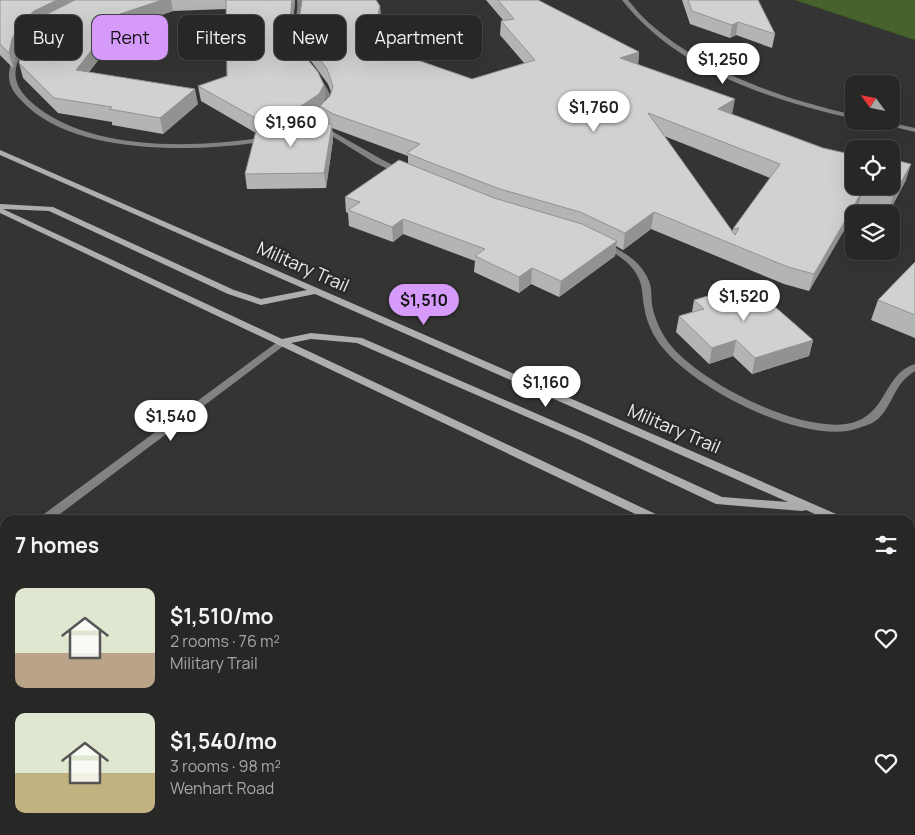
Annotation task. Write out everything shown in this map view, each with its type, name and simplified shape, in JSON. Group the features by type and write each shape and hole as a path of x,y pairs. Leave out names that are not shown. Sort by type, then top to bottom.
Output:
{"main road":[{"name":"Military Trail","path":"0,152 827,515"},
{"path":"0,206 50,209 232,292 261,302 315,291"},
{"path":"0,210 647,515"},
{"path":"283,342 311,336 359,340 584,438 720,501 811,508"}],"street":[{"path":"300,0 301,6 294,34 297,50 306,66"},
{"path":"625,0 642,22 665,41 695,60 755,86 845,114"},
{"path":"15,60 12,69 13,83 26,104 43,116 65,127 119,140 164,145 223,144 275,137"},
{"path":"299,130 314,123 327,110 331,97 328,89 311,72"},
{"path":"314,123 378,161 405,173"},
{"path":"900,127 915,130"},
{"path":"593,240 624,256 636,268 645,282 649,311 654,328 680,361 700,378 729,394 788,420 818,428 846,428 869,420 887,400 900,378 915,367"},
{"path":"51,515 283,342"}],"green space":[{"path":"795,0 915,0 915,40"}],"building":[{"path":"0,0 57,0 30,15 15,15 15,33 9,53 0,44"},
{"path":"75,0 162,0 119,15 92,15 92,50 76,70 195,89 160,118 109,109 112,107 54,98 19,63 19,60 82,60 82,15 45,15"},
{"path":"226,0 292,0 291,15 274,15 274,60 308,60 318,72 324,85 319,94 295,110 259,120 198,86 227,76 227,60 264,60 264,15 226,15"},
{"path":"302,0 376,0 380,6 378,15 356,15 356,60 417,60 472,79 535,60 501,21 514,19 498,0 538,0 639,52 620,58 735,99 718,109 823,148 845,153 845,195 860,195 854,205 845,205 845,221 814,274 788,267 654,212 625,233 580,212 500,189 429,162 407,153 420,144 333,114 320,106 330,96 333,86 327,69 320,60 346,60 346,15 300,15","holes":["648,113 780,164 733,229 739,228 735,235"]},
{"path":"688,0 758,0 775,34 738,22 732,25 692,11"},
{"path":"312,114 332,125 324,173 245,174 256,131 285,125"},
{"path":"399,160 494,198 582,224 617,241 561,281 532,268 519,277 475,256 485,249 403,219 392,227 348,210 360,202 345,197"},
{"path":"900,161 911,164 900,184"},
{"path":"915,262 915,315 878,300"},
{"path":"749,284 813,340 755,358 736,340 712,348 679,316 704,309 694,300"}]}
